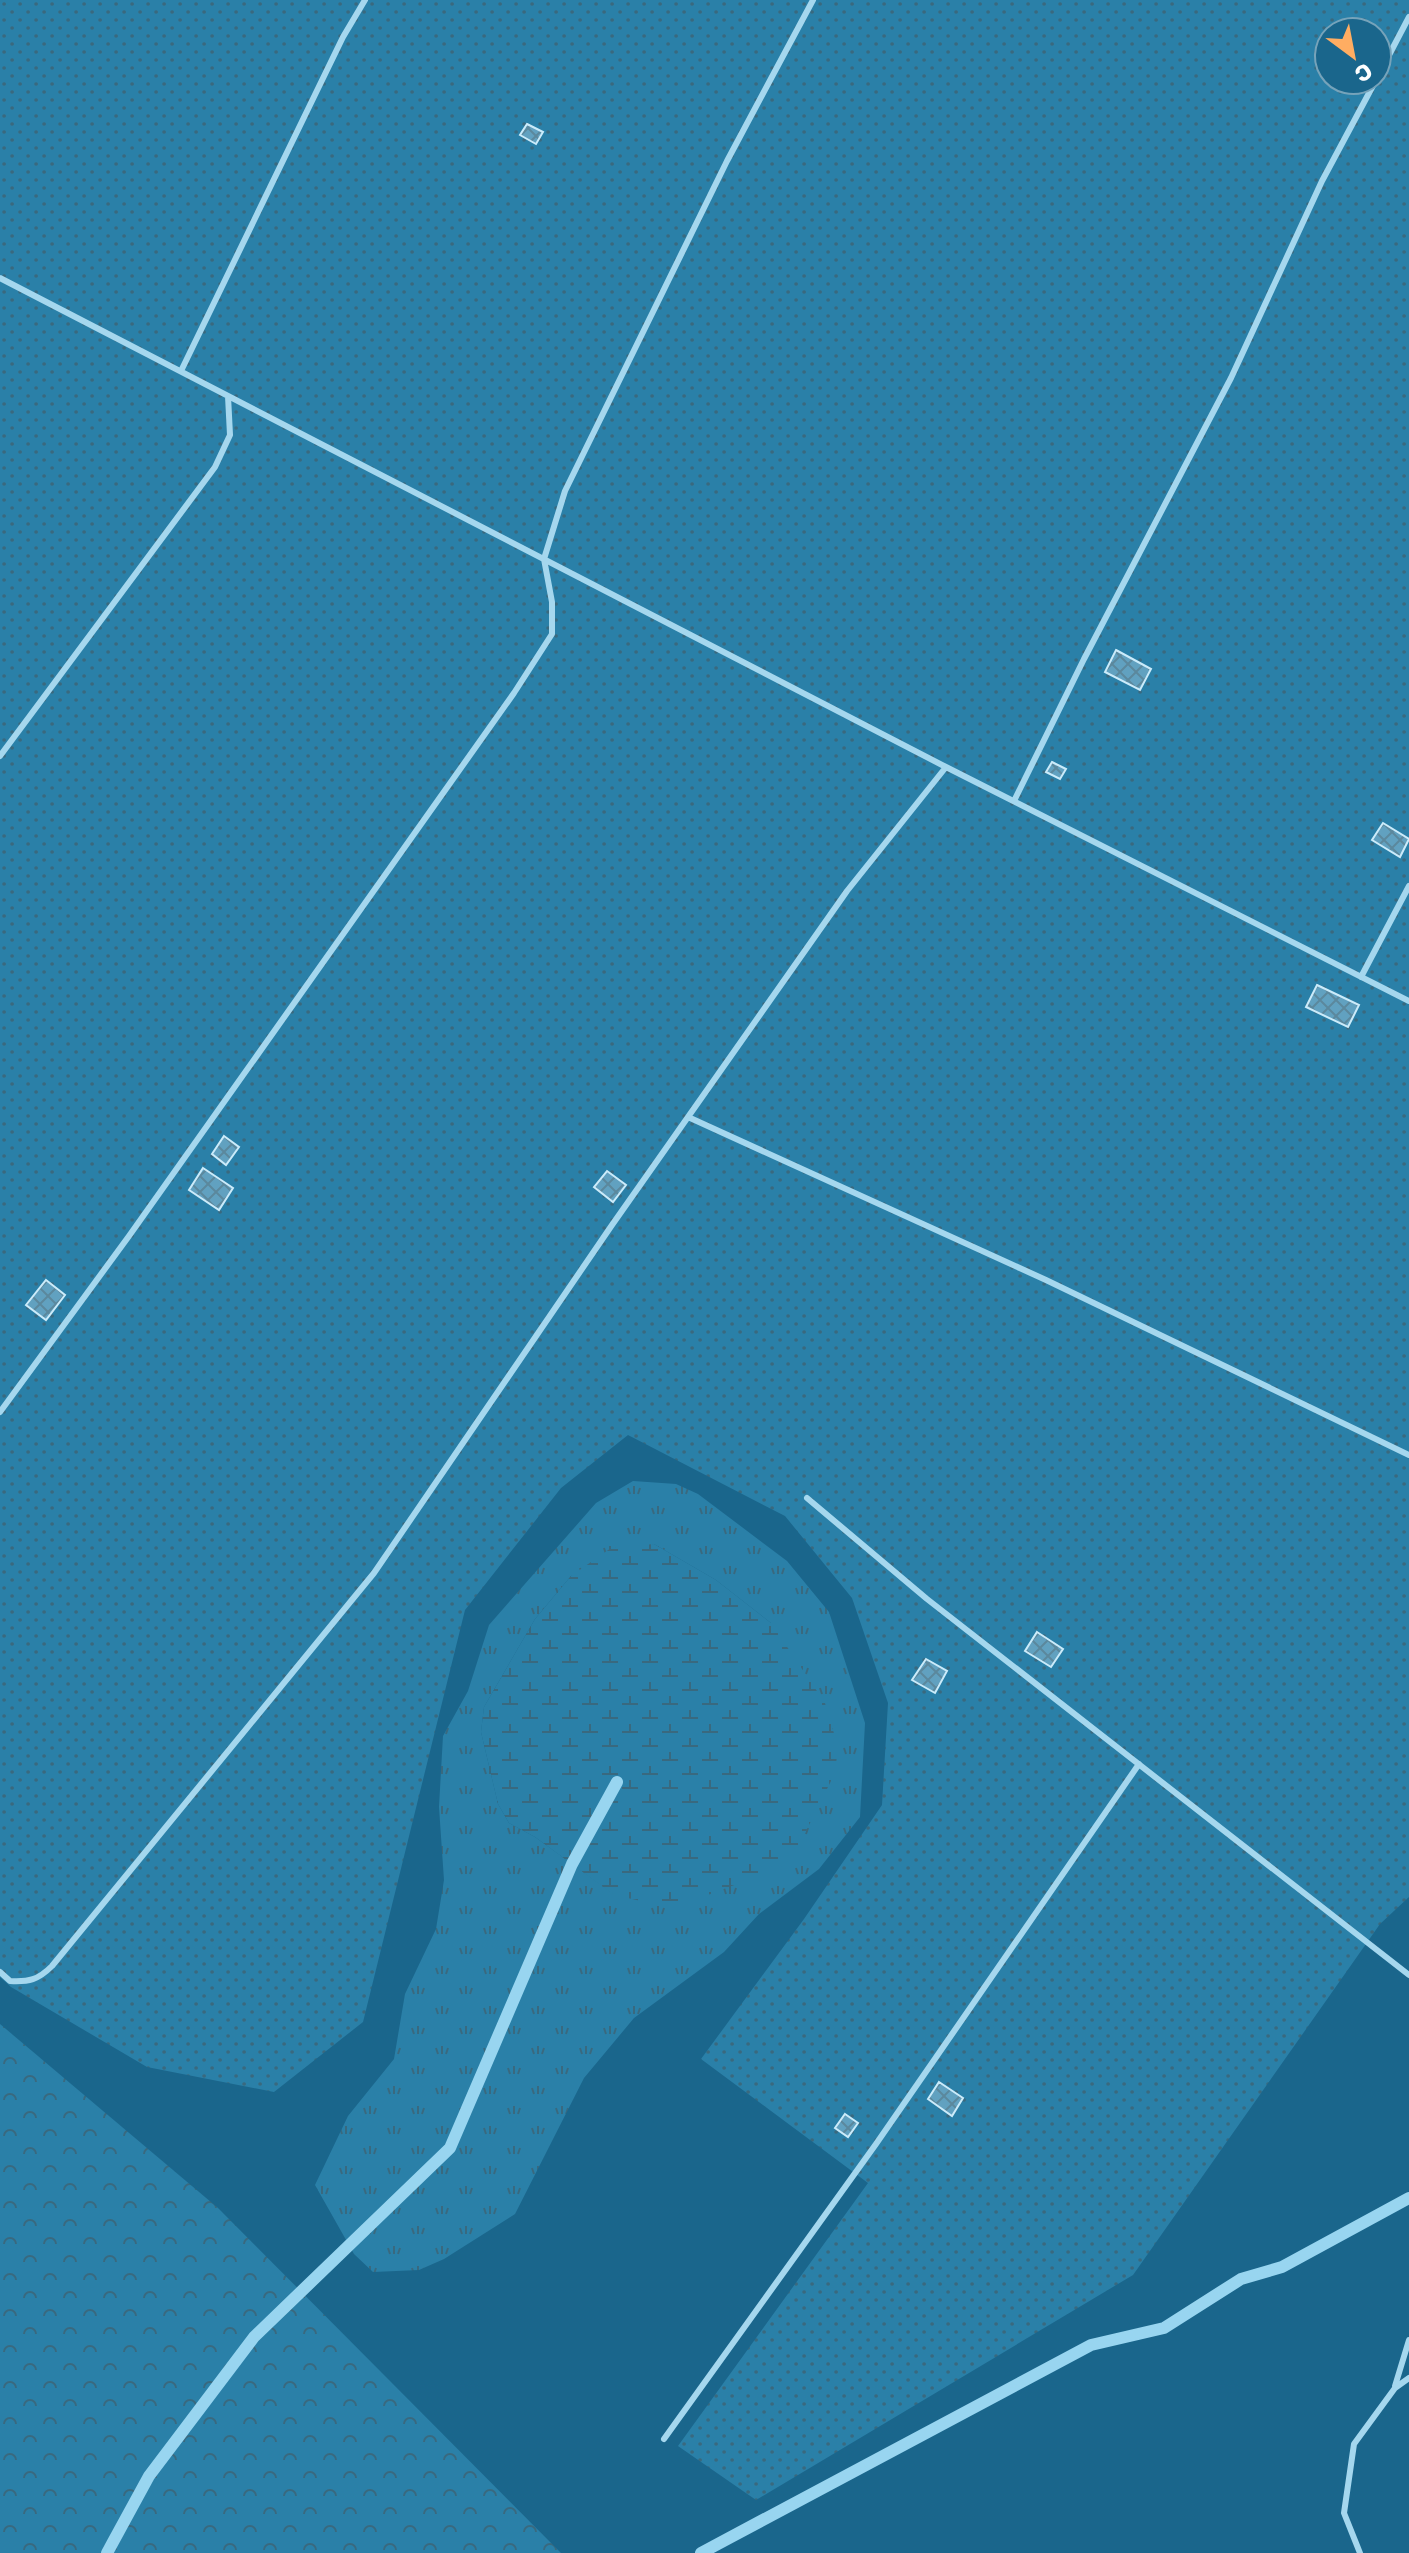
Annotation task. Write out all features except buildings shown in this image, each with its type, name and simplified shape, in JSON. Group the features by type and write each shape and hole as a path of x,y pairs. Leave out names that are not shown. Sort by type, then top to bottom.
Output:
{"lane":[{"path":"181,371 343,37 365,0"},
{"path":"0,1412 157,1198 514,693 552,634 552,602 544,559 565,491 727,161 813,0"},
{"path":"1393,47 1409,17"},
{"path":"1014,801 1084,659 1231,378 1322,181 1367,96"},
{"path":"0,278 946,767 1409,1001"},
{"path":"0,756 215,467 230,435 228,396"},
{"path":"0,1972 10,1981 29,1982 41,1977 52,1966 364,1585 847,891 946,767"},
{"path":"1361,977 1409,886"},
{"path":"688,1117 1046,1280 1409,1455"},
{"path":"807,1498 927,1599 1409,1975"},
{"path":"664,2439 876,2144 1139,1764"},
{"path":"1395,2388 1409,2340"},
{"path":"1360,2553 1344,2513 1354,2444 1395,2388 1409,2378"}],"green space":[{"path":"0,0 1409,0 1409,1897 1380,1924 1133,2275 756,2500 678,2446 868,2183 701,2059 804,1919 882,1805 888,1703 852,1598 785,1516 628,1435 561,1488 465,1610 363,2022 274,2092 147,2067 11,1987 0,1977"},
{"path":"633,1481 676,1484 698,1494 787,1561 829,1612 865,1723 860,1817 819,1869 759,1914 724,1952 634,2018 584,2078 515,2214 444,2259 419,2270 373,2272 354,2254 315,2185 348,2116 394,2059 405,1994 436,1929 444,1880 439,1807 443,1736 468,1691 489,1625 596,1503","holes":["654,1544 716,1580 771,1623 615,1895 535,1837 509,1823 498,1804 481,1732 484,1707 535,1619 571,1576"]},
{"path":"654,1544 716,1580 771,1623 825,1703 838,1747 835,1773 798,1847 758,1876 692,1901 641,1901 614,1895 535,1837 509,1823 498,1804 481,1732 484,1707 535,1619 571,1576 611,1548"},
{"path":"0,2024 218,2208 561,2553 0,2553"}],"waterway":[{"path":"107,2553 149,2476 254,2337 450,2148 572,1864 617,1782"},
{"path":"701,2553 1091,2345 1164,2328 1241,2279 1282,2267 1409,2198"}]}
